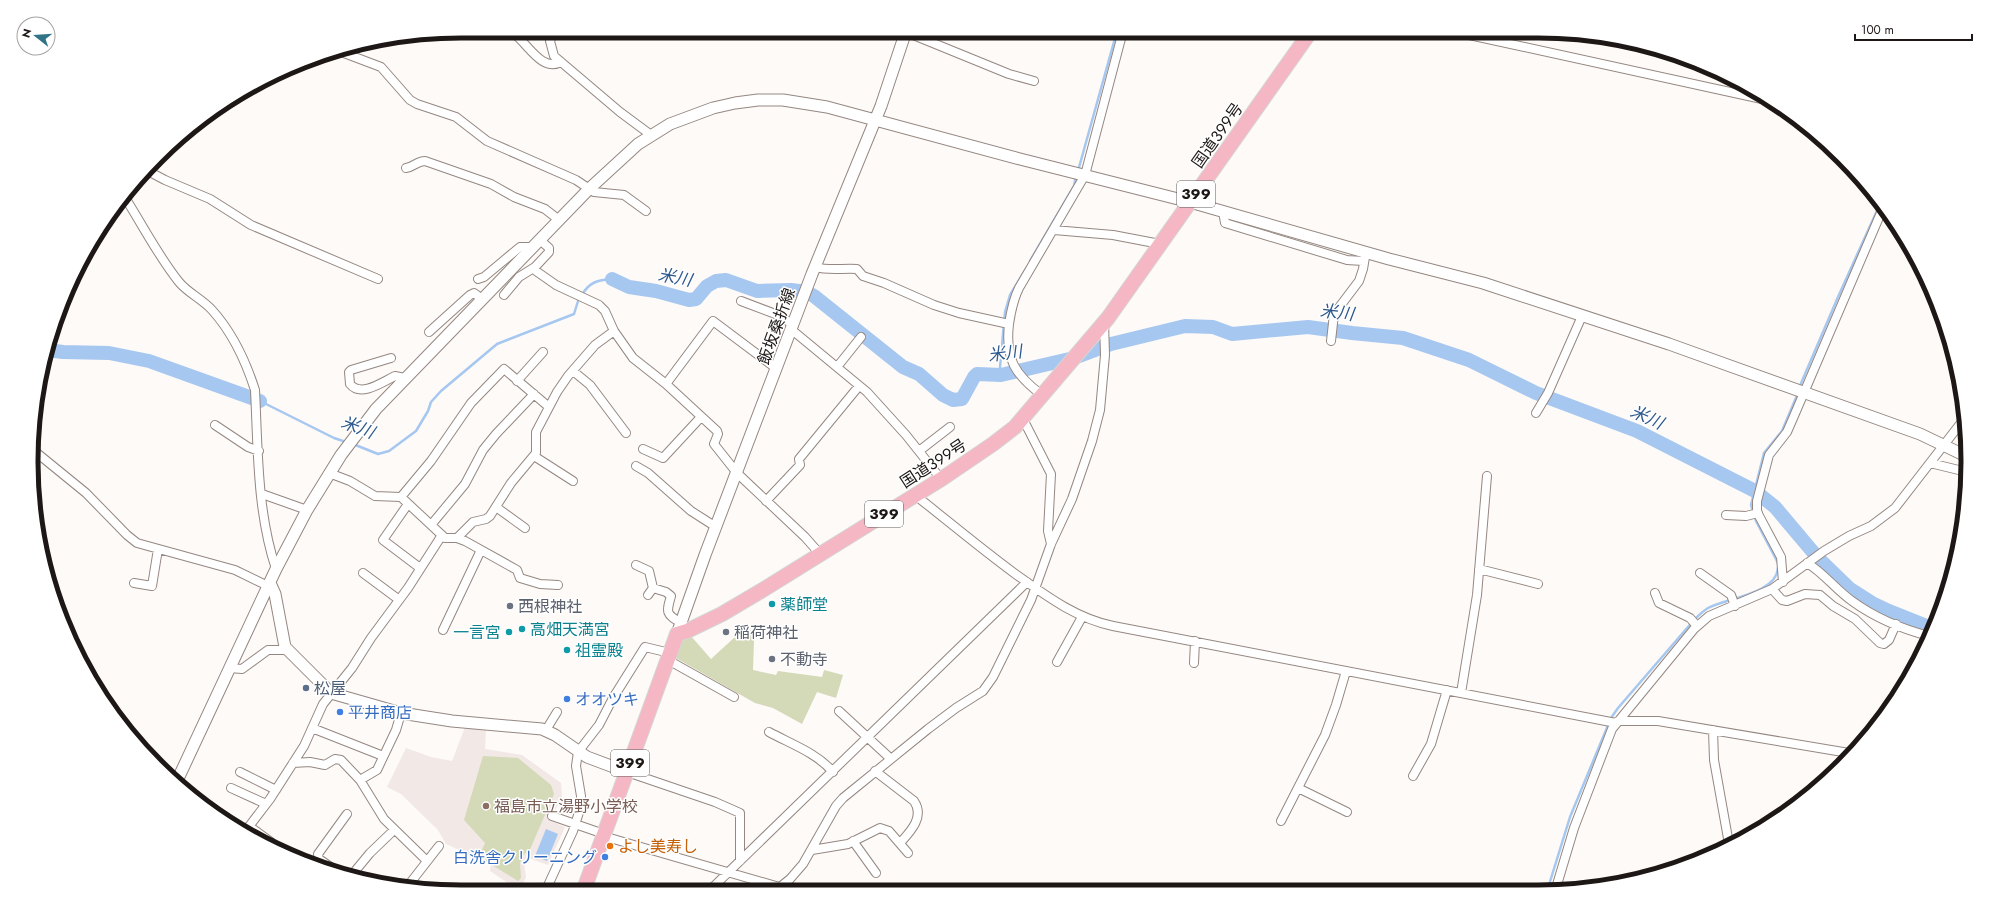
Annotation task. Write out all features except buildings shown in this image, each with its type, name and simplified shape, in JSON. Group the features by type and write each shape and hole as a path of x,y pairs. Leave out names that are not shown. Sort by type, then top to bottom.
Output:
{"highway":[{"name":"国道399号","path":"679,629 687,631 722,614 941,479 993,444 1023,419 1104,322 1306,38"},
{"name":"399","path":"585,885 679,629"}],"street":[{"path":"517,38 543,62 552,65 561,62"},
{"path":"551,38 550,41 554,56 620,112 650,135"},
{"name":"飯坂桑折線","path":"679,629 716,527 815,267 875,121 904,38"},
{"path":"923,38 1002,71 1034,81"},
{"path":"1042,395 1021,376 1015,368 1009,356 1005,323 1014,298 1054,230 1079,174 1121,38"},
{"path":"1483,38 1752,97"},
{"path":"346,54 381,67 410,100 417,104 456,117 487,141 576,180 598,194 616,193 624,195 646,211"},
{"path":"179,777 269,584 307,510 341,455 376,409 558,220 638,144 650,135 670,124 713,108 758,100 804,102 1223,211 1365,257 1483,283 1803,392 1920,434 1961,453"},
{"path":"406,168 413,167 420,161 425,161 491,184 514,197 545,209 558,220"},
{"path":"152,173 210,199 255,227 378,279"},
{"path":"128,202 179,282 211,309 225,327 246,366 255,390 262,494 269,548 276,570"},
{"path":"1783,582 1781,557 1755,514 1769,455 1787,432 1803,392 1881,215"},
{"path":"1054,230 1113,235 1160,244"},
{"path":"478,279 484,277 520,247 536,244 549,248 549,252 535,267 519,277 504,295"},
{"path":"1331,334 1336,310 1359,281 1364,269 1365,257"},
{"path":"535,267 536,271 540,275 599,305 605,311 614,331 634,358 666,384 716,431 718,434 714,444 737,474 805,537 820,554"},
{"path":"815,267 826,269 857,269 863,276 884,282 934,305 958,313 1005,323"},
{"path":"429,332 470,295 474,293 482,299"},
{"path":"741,300 778,315 836,367 868,392 941,479"},
{"path":"1536,413 1548,393 1582,316"},
{"path":"666,384 713,321 777,369"},
{"path":"782,885 803,864 836,806 843,798 956,708 983,691 993,677 1035,588 1051,544 1072,499 1092,441 1100,410 1105,355 1104,322"},
{"path":"457,538 473,522 486,519 496,507 511,484 534,456 537,448 536,432 549,407 573,371 595,345 614,331"},
{"path":"836,367 861,338"},
{"path":"517,381 543,352"},
{"path":"390,358 351,370 349,372 350,384 355,388 373,388 395,376 405,378"},
{"path":"401,497 431,461 472,403 504,369 549,407"},
{"path":"573,371 590,385 626,432"},
{"path":"766,502 800,465 799,459 859,386"},
{"path":"431,525 465,484 483,450 534,394"},
{"path":"643,449 663,458 701,418"},
{"path":"1023,419 1051,474 1052,480 1048,531 1051,544"},
{"path":"215,424 248,447 259,451"},
{"path":"1557,884 1574,828 1613,722 1695,623 1734,602 1772,589 1824,551 1849,536 1871,526 1889,512 1959,425"},
{"path":"919,451 950,427"},
{"path":"38,454 86,493 127,535 137,542 235,570 269,584 274,594 287,650 331,694 401,713 452,721 528,727 546,730 587,757 715,802 740,813 740,861"},
{"path":"534,456 573,481"},
{"path":"1930,463 1961,470"},
{"path":"636,466 648,473 691,511 716,527"},
{"path":"329,473 350,481 375,496 401,497 445,538 457,538 481,550 517,570 520,578 540,584 558,585"},
{"path":"1461,693 1477,595 1487,476"},
{"path":"262,494 307,510"},
{"path":"915,495 980,548 1035,588 1082,617 1113,626 1613,722 1658,722 1845,752"},
{"path":"408,504 383,540 420,568"},
{"path":"496,507 525,528"},
{"path":"1726,514 1740,516 1755,514"},
{"path":"248,827 276,790 293,763 323,704 352,668 398,599 408,588 442,535"},
{"path":"134,583 152,586 158,549"},
{"path":"443,630 481,550"},
{"path":"1808,563 1852,601 1896,624 1924,634"},
{"path":"636,565 649,571 653,588 648,595"},
{"path":"1479,569 1538,584"},
{"path":"364,573 398,599"},
{"path":"1700,573 1734,602"},
{"path":"715,885 1027,582"},
{"path":"653,588 666,592 671,596 668,613 679,629"},
{"path":"1772,589 1782,600 1787,601 1805,594 1820,595 1833,606 1855,619 1880,643 1884,644 1889,640 1896,624"},
{"path":"1656,593 1659,603 1695,623"},
{"path":"1056,662 1082,617"},
{"path":"1194,664 1195,641"},
{"path":"548,885 575,825 581,806 581,796 576,766 578,752 599,725 612,698 645,647 669,656 734,697"},
{"path":"229,668 242,669 268,650 287,650"},
{"path":"1281,821 1325,735 1346,671"},
{"path":"1414,776 1431,744 1447,690"},
{"path":"839,711 891,759"},
{"path":"546,730 557,712"},
{"path":"360,780 376,770 396,730 401,713"},
{"path":"312,728 383,756"},
{"path":"1713,730 1714,760 1728,839"},
{"path":"769,732 826,763 832,772"},
{"path":"293,763 310,762 325,765 335,759 341,760 360,780 384,820 426,860"},
{"path":"876,771 914,801 918,806 918,814 913,828 900,843"},
{"path":"240,772 276,790"},
{"path":"231,788 266,804"},
{"path":"1298,788 1347,812"},
{"path":"325,863 319,859 318,854 347,814"},
{"path":"552,816 603,835 729,872 766,885"},
{"path":"812,850 833,847 853,841 880,828 889,831 908,853"},
{"path":"355,872 370,853 394,830"},
{"path":"853,841 876,873"},
{"path":"411,882 426,860 439,846"}],"shaded area":[{"name":"福島市立湯野小学校","path":"465,727 486,728 485,749 522,755 561,783 562,796 550,821 565,827 548,865 526,857 524,863 526,877 523,885 511,885 490,871 491,864 446,844 438,830 401,794 387,787 406,748 431,757 452,761"}],"green space":[{"path":"750,630 754,641 753,670 776,675 778,671 822,677 824,670 843,675 836,698 817,692 802,724 773,708 755,703 673,655 679,642 690,635 711,659 736,636"},
{"path":"483,756 518,758 551,785 554,794 528,854 525,853 520,863 521,878 518,881 479,857 485,843 464,820"}],"water":[{"path":"546,829 558,834 547,861 535,856"}],"waterway":[{"path":"1078,171 1115,38"},
{"path":"1030,261 1074,186 1076,176"},
{"path":"1799,388 1877,210"},
{"path":"1001,375 1000,367 1005,312 1010,295 1027,267"},
{"name":"米川","path":"582,295 594,282 612,279"},
{"name":"米川","path":"612,279 629,287 656,291 689,300 696,299 707,286 716,281 726,280 757,291 791,290 807,292 903,367 919,374 943,395 953,400 962,399 977,374 1001,375 1074,358 1111,344 1185,326 1213,327 1232,334 1308,327 1403,338 1469,360 1536,393 1637,431 1755,491 1775,507 1818,558 1850,589 1872,603 1928,627"},
{"name":"米川","path":"353,444 378,454 389,451 416,431 428,411 431,402 441,391 497,344 574,314 579,298"},
{"name":"米川","path":"52,351 109,353 149,361 260,401"},
{"path":"1778,563 1756,521 1751,505 1764,453 1782,431 1798,393"},
{"name":"米川","path":"260,401 334,438 346,442"},
{"path":"1549,885 1570,817 1611,718 1618,708 1694,620 1708,608 1716,604 1749,594 1769,584 1775,577 1778,568"}],"place":[{"name":"薬師堂","path":"772,604"},
{"name":"西根神社","path":"510,606"},
{"name":"高畑天満宮","path":"522,629"},
{"name":"一言宮","path":"509,632"},
{"name":"稲荷神社","path":"726,632"},
{"name":"祖霊殿","path":"567,650"},
{"name":"不動寺","path":"772,659"},
{"name":"松屋","path":"306,688"},
{"name":"オオツキ","path":"567,699"},
{"name":"平井商店","path":"340,712"},
{"name":"福島市立湯野小学校","path":"486,806"},
{"name":"よし美寿し","path":"610,846"},
{"name":"白洗舎クリーニング","path":"605,857"}]}
